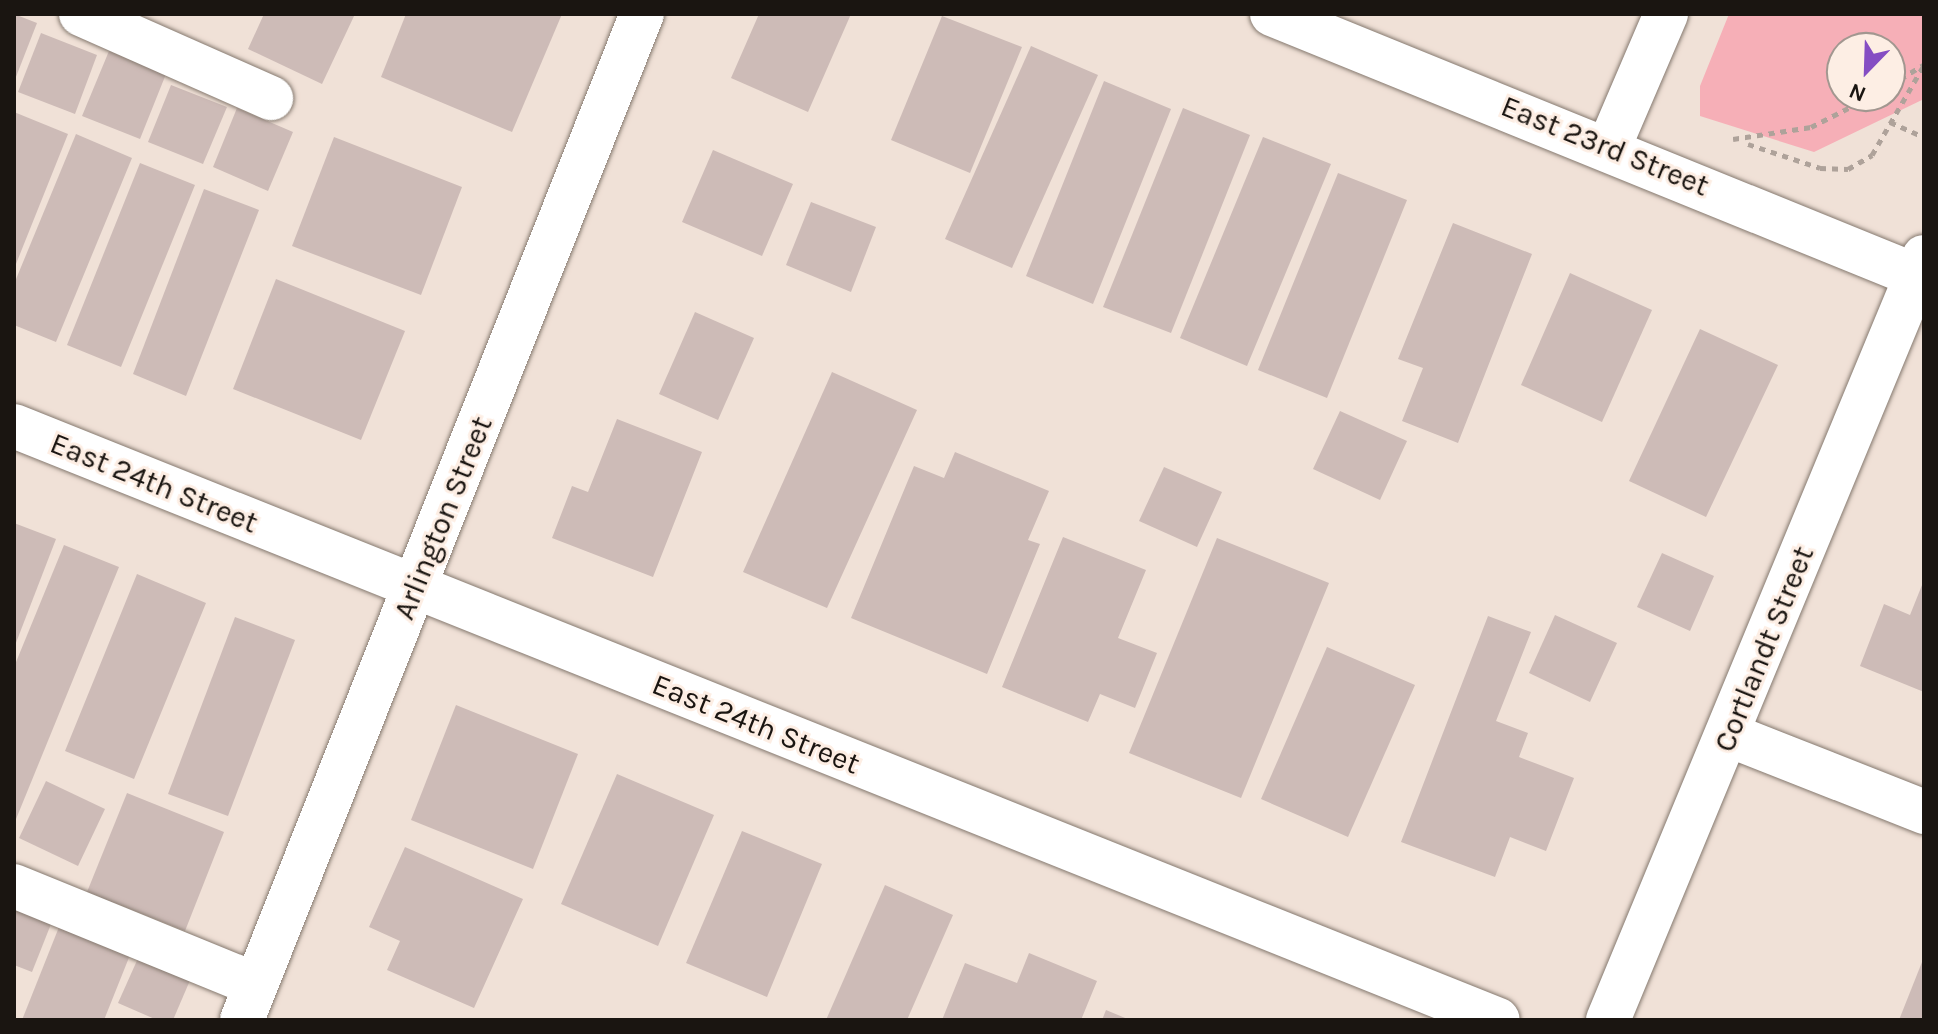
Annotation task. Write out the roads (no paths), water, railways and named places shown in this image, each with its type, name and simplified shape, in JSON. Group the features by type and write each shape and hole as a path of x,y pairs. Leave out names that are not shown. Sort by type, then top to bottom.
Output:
{"street":[{"path":"81,14 271,98"},
{"name":"Arlington Street","path":"249,1002 642,14"},
{"name":"East 23rd Street","path":"1272,14 1920,266"},
{"path":"1609,147 1666,14"},
{"name":"Cortlandt Street","path":"1608,1020 1729,735 1920,266"},
{"name":"East 24th Street","path":"14,426 1498,1020"},
{"path":"1729,735 1924,812"},
{"path":"14,886 249,1002"}]}
